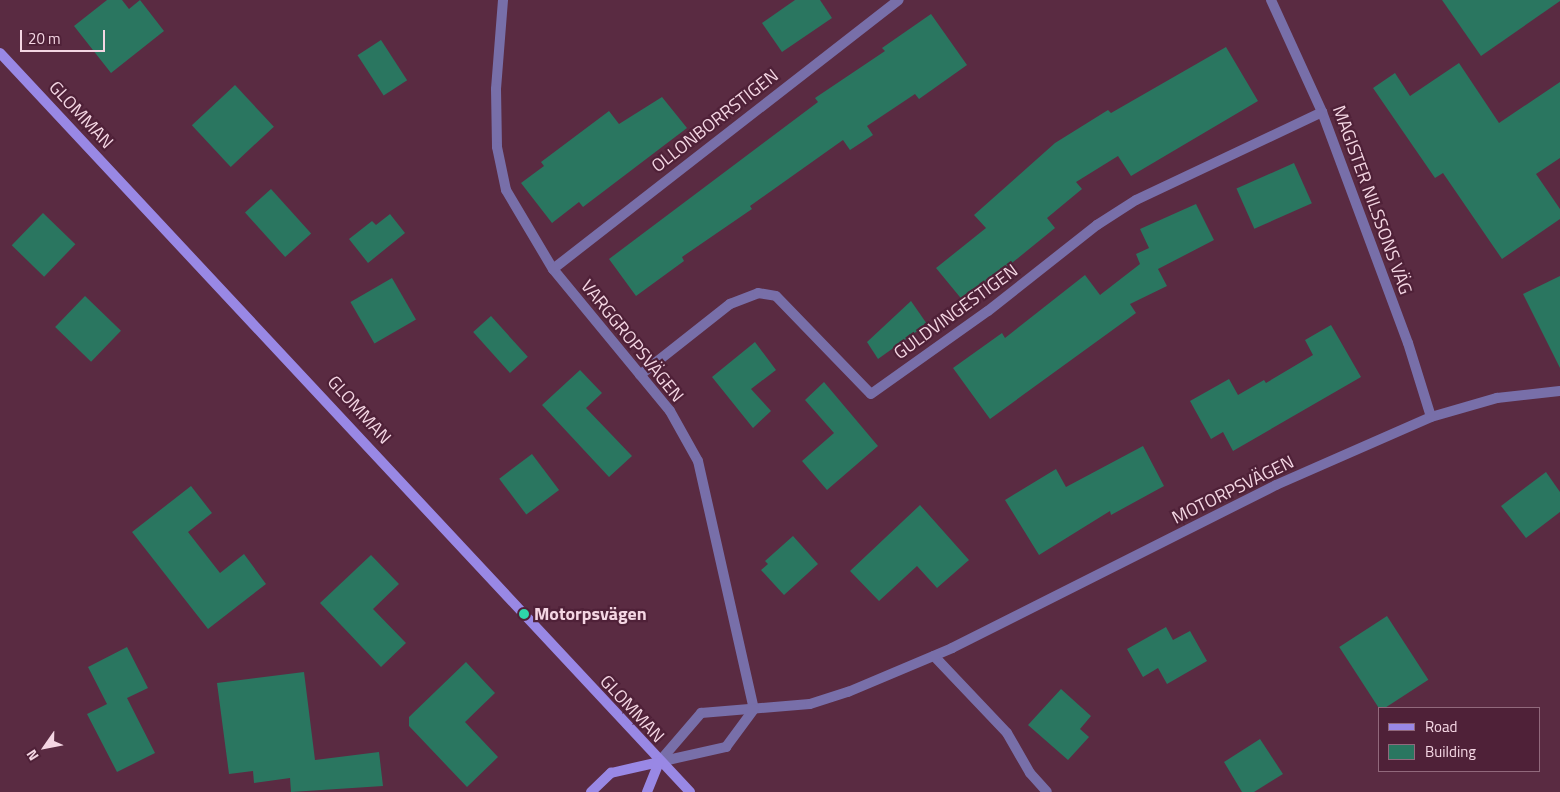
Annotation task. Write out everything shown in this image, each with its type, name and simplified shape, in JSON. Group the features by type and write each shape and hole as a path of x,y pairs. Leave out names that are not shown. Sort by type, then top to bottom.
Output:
{"street":[{"name":"VARGGROPSVÄGEN","path":"503,0 496,89 497,147 506,190 553,269 670,411 698,461 754,709"},
{"name":"OLLONBORRSTIGEN","path":"553,269 899,0"},
{"name":"MAGISTER NILSSONS VÄG","path":"1271,0 1322,112 1408,343 1431,417"},
{"name":"GLOMMAN","path":"0,53 302,372 660,762 690,792"},
{"name":"GULDVINGESTIGEN","path":"640,375 730,304 758,293 776,296 871,394 988,311 1096,224 1136,200 1322,112"},
{"name":"MOTORPSVÄGEN","path":"660,762 701,713 810,704 934,656 1276,485 1431,417 1496,398 1560,392"},
{"path":"934,656 1007,733 1030,773 1048,792"},
{"path":"591,792 611,773 726,748 754,709"},
{"path":"646,792 660,762"}],"building":[{"path":"107,0 122,0 129,9 140,0 164,31 111,73 74,26"},
{"path":"795,0 820,0 832,18 782,52 762,23"},
{"path":"1442,0 1560,0 1560,1 1481,56"},
{"path":"931,14 967,65 919,99 915,94 867,126 873,135 850,150 843,140 750,206 752,209 682,257 684,261 636,296 609,259 818,102 815,98 885,51 882,48"},
{"path":"381,40 407,80 384,96 358,55"},
{"path":"1226,47 1258,101 1131,176 1118,156 1076,182 1082,189 1047,218 1055,228 964,302 936,268 986,228 974,215 1055,143 1108,110 1111,113"},
{"path":"1459,63 1499,123 1560,82 1560,158 1536,174 1560,209 1560,219 1502,259 1443,173 1435,178 1373,88 1395,73 1410,96"},
{"path":"235,85 274,127 231,167 192,125"},
{"path":"662,97 687,128 583,207 579,202 552,223 521,183 544,166 541,162 609,111 619,124"},
{"path":"1294,163 1312,203 1254,229 1236,189"},
{"path":"271,189 311,234 285,257 245,212"},
{"path":"1196,204 1214,240 1158,269 1167,286 1130,304 1136,313 990,419 953,368 1002,333 1005,338 1085,275 1100,295 1140,264 1136,254 1149,248 1140,229"},
{"path":"43,213 75,244 44,277 12,245"},
{"path":"390,214 405,233 368,263 349,239 372,221 376,225"},
{"path":"1560,276 1560,368 1523,294"},
{"path":"392,278 416,320 374,344 350,302"},
{"path":"85,296 121,331 91,362 55,327"},
{"path":"911,301 927,324 878,359 867,342"},
{"path":"491,316 528,357 510,373 473,332"},
{"path":"1331,325 1361,377 1233,451 1223,432 1211,439 1190,401 1229,379 1238,395 1264,380 1266,383 1313,355 1305,340"},
{"path":"755,342 776,370 751,389 771,411 753,428 712,377"},
{"path":"580,370 602,393 586,408 632,456 609,477 542,405"},
{"path":"824,382 878,446 827,490 802,461 834,433 805,400"},
{"path":"1143,446 1164,486 1111,515 1110,511 1039,555 1005,500 1056,469 1066,487"},
{"path":"532,454 559,490 526,515 499,479"},
{"path":"1546,472 1560,492 1560,512 1526,538 1501,506"},
{"path":"191,486 212,513 188,532 220,573 244,554 266,584 208,629 132,532"},
{"path":"920,505 969,560 937,588 917,566 879,601 850,571"},
{"path":"793,536 818,564 784,595 761,570 768,564 765,561"},
{"path":"371,555 399,584 373,609 406,643 381,667 320,603"},
{"path":"1387,616 1428,680 1386,707 1378,707 1339,647"},
{"path":"1166,627 1173,640 1190,631 1207,661 1167,684 1158,668 1143,677 1127,649"},
{"path":"127,647 148,688 127,698 155,753 117,772 87,714 107,704 88,667"},
{"path":"466,662 495,693 465,722 498,757 467,787 409,726 409,717"},
{"path":"304,672 315,760 379,752 383,786 291,792 290,778 254,783 253,771 229,774 217,683"},
{"path":"1061,689 1091,716 1080,729 1089,737 1068,760 1028,725"},
{"path":"1260,739 1283,774 1254,792 1242,792 1224,762"}],"place":[{"name":"Motorpsvägen","path":"524,614"}]}
